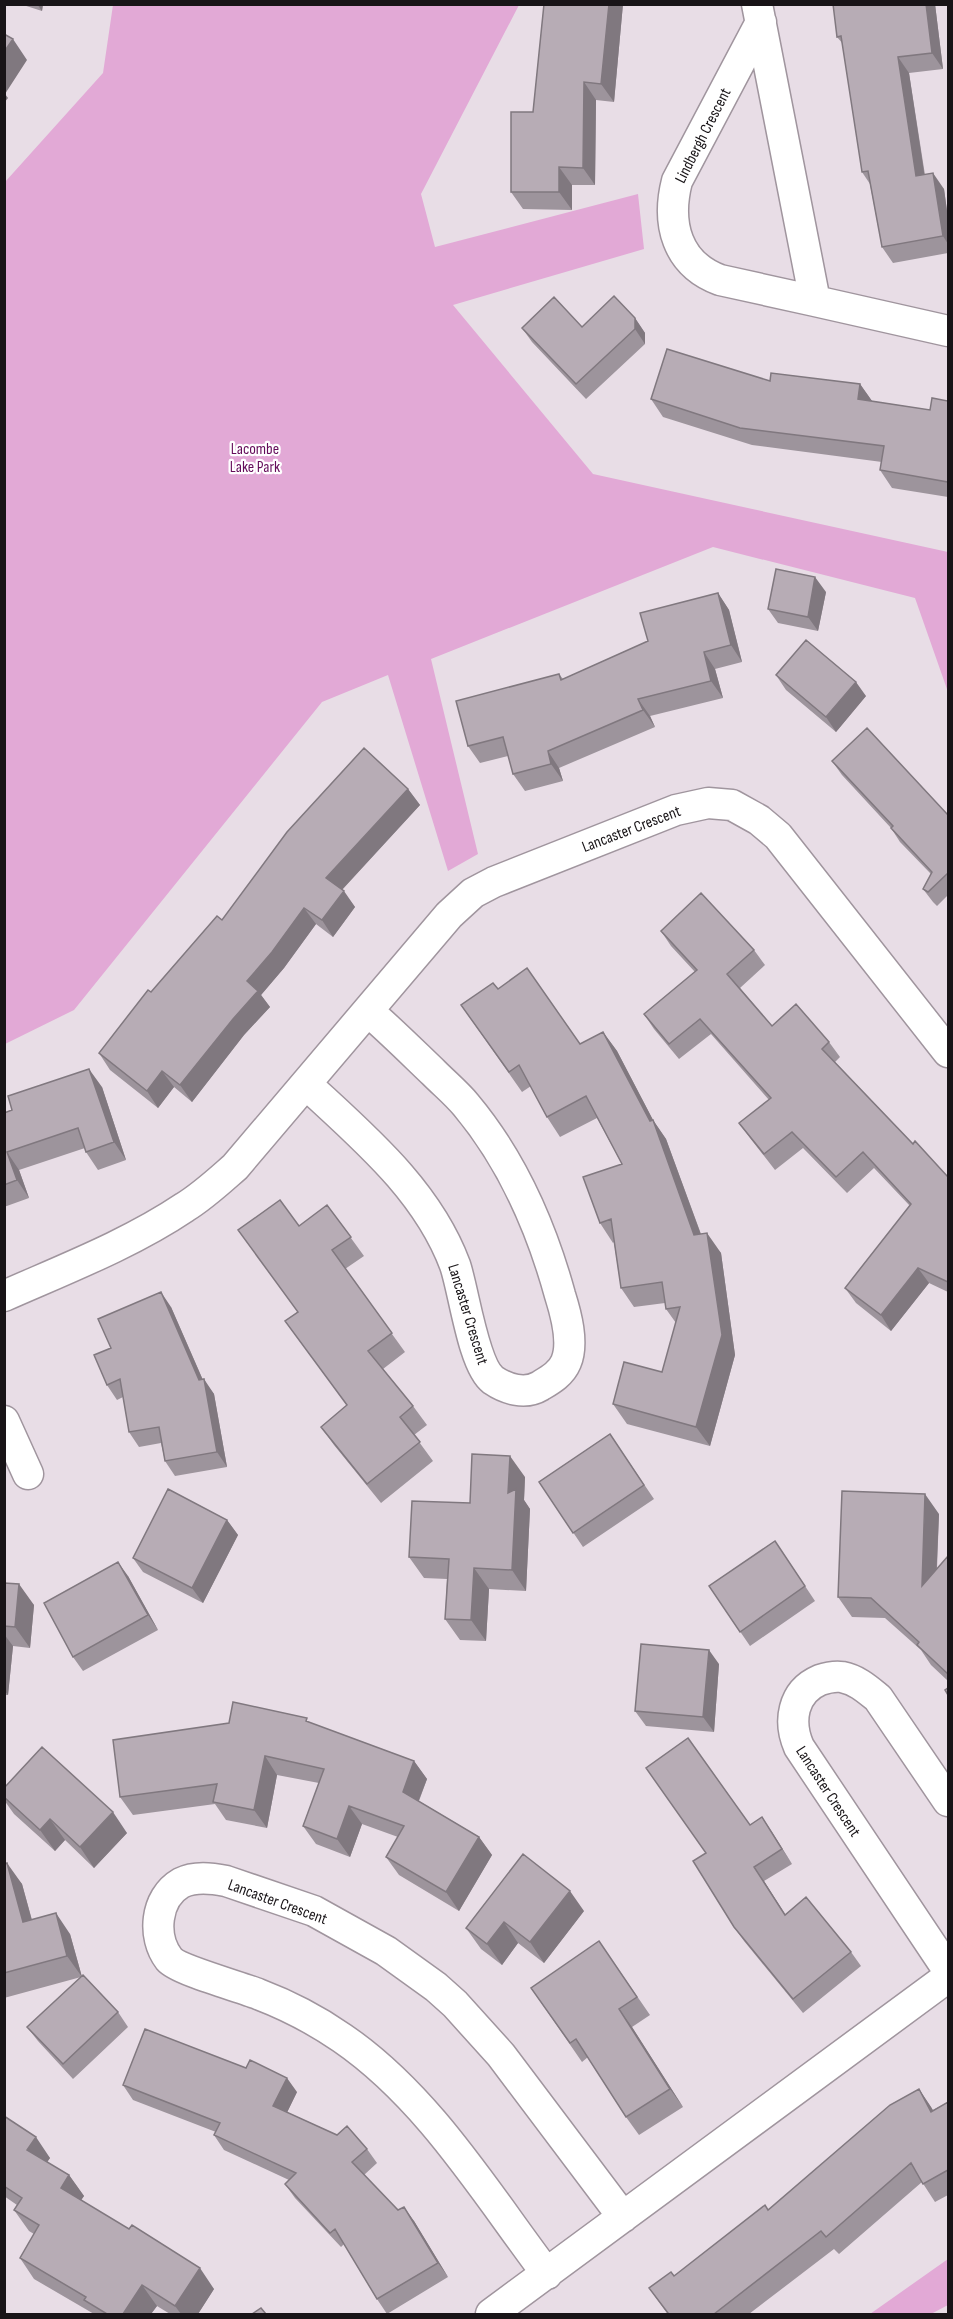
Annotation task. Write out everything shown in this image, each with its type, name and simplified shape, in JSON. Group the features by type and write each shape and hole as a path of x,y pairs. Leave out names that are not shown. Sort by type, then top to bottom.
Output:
{"street":[{"name":"Lindbergh Crescent","path":"759,13 677,181 673,211 675,230 687,258 695,267 720,280 948,331"},
{"name":"Lindbergh Crescent","path":"759,13 816,301"},
{"name":"Lancaster Crescent","path":"4,1296 157,1225 187,1206 235,1167 448,915 473,893 494,882 676,810 708,802 732,805 759,820 778,836 948,1052"},
{"name":"Lancaster Crescent","path":"306,1084 384,1156 434,1221 454,1265 479,1359 491,1378 510,1390 535,1389 554,1378 566,1362 569,1341 564,1310 549,1254 515,1177 466,1104 368,1011"},
{"path":"4,1421 28,1473"},
{"name":"Lancaster Crescent","path":"948,1801 878,1698 866,1688 854,1680 840,1676 826,1678 802,1691 792,1716 793,1733 799,1747 948,1970"},
{"name":"Lancaster Crescent","path":"547,2274 436,2126 410,2095 377,2064 341,2037 295,2010 171,1962 159,1939 158,1923 162,1906 171,1892 181,1883 195,1879 211,1878 226,1881 314,1911 386,1951 436,1987 478,2028 531,2093 623,2217"},
{"path":"491,2314 948,1977"}],"green space":[{"name":"Lacombe Lake Park","path":"113,5 519,5 421,194 435,247 638,194 644,249 453,305 593,474 948,552 948,692 915,598 713,547 431,659 478,854 448,871 388,675 322,702 74,1010 5,1044 5,182 103,73"},
{"path":"948,2259 948,2305 931,2314 870,2314"}],"building":[{"path":"544,4 609,4 601,84 584,82 583,168 559,167 559,192 511,192 511,112 533,112"},
{"path":"833,4 926,4 932,53 898,57 916,176 933,173 943,236 882,247 868,171 862,172 841,36 837,37"},
{"path":"4,34 13,39 4,52"},
{"path":"614,296 635,318 635,329 576,384 522,328 554,297 582,327"},
{"path":"667,349 770,381 771,373 860,384 858,399 930,410 932,398 948,401 948,482 880,470 884,446 740,428 651,399"},
{"path":"776,569 815,577 808,617 768,609"},
{"path":"718,593 731,645 704,652 711,681 638,699 643,710 548,751 551,764 513,774 503,737 468,746 456,701 559,674 561,680 648,641 640,613"},
{"path":"806,640 856,682 826,717 776,675"},
{"path":"867,728 948,815 948,873 928,892 923,889 932,872 891,828 893,826 832,761"},
{"path":"364,748 408,789 326,878 344,891 322,920 304,908 272,952 247,981 258,991 180,1085 162,1071 147,1091 99,1053 148,990 151,992 217,916 222,920 287,832"},
{"path":"701,893 754,950 727,974 772,1026 796,1004 829,1042 822,1049 948,1177 948,1282 918,1268 881,1315 845,1288 911,1204 863,1152 836,1177 792,1132 764,1154 739,1123 771,1098 700,1019 669,1044 644,1014 697,970 661,931"},
{"path":"527,968 580,1044 603,1032 650,1121 653,1120 694,1235 707,1233 722,1335 696,1427 613,1404 624,1362 662,1372 680,1307 666,1309 662,1282 621,1288 611,1219 600,1223 583,1177 622,1164 586,1096 547,1117 519,1065 509,1072 461,1005 493,983 498,989"},
{"path":"89,1069 114,1142 86,1152 78,1128 7,1152 17,1180 4,1185 4,1113 12,1110 8,1096"},
{"path":"280,1200 299,1226 327,1205 351,1237 332,1250 392,1333 368,1351 413,1406 400,1417 420,1442 367,1484 321,1427 347,1405 285,1321 298,1312 238,1230"},
{"path":"161,1292 199,1380 204,1379 217,1452 165,1461 159,1427 129,1432 120,1379 107,1385 94,1355 111,1348 98,1319"},
{"path":"610,1434 644,1485 573,1533 539,1482"},
{"path":"472,1454 510,1456 508,1493 516,1489 512,1570 474,1568 471,1620 445,1619 449,1559 409,1557 412,1501 470,1503"},
{"path":"168,1489 227,1520 192,1588 133,1558"},
{"path":"842,1491 925,1494 922,1586 948,1556 948,1674 917,1645 919,1642 871,1598 838,1597"},
{"path":"775,1541 805,1586 740,1632 709,1586"},
{"path":"118,1562 148,1615 73,1657 44,1603"},
{"path":"4,1583 19,1584 15,1627 4,1626"},
{"path":"641,1644 709,1650 703,1717 635,1711"},
{"path":"233,1702 307,1718 306,1721 414,1761 403,1792 479,1837 446,1892 386,1857 404,1826 349,1806 337,1839 303,1826 324,1769 265,1756 254,1810 213,1802 217,1784 120,1797 113,1740 229,1723"},
{"path":"688,1738 750,1825 762,1817 782,1849 754,1867 785,1915 806,1897 851,1952 793,1999 734,1927 693,1861 706,1853 646,1768"},
{"path":"42,1747 113,1812 80,1847 50,1819 40,1830 4,1797 4,1788"},
{"path":"523,1854 570,1891 530,1942 504,1922 487,1944 466,1928"},
{"path":"7,1863 23,1922 56,1913 67,1956 4,1973 4,1864"},
{"path":"599,1941 637,1997 619,2009 670,2089 626,2117 576,2039 570,2043 531,1988"},
{"path":"83,1975 118,2012 63,2064 27,2027"},
{"path":"145,2029 246,2068 250,2060 287,2078 273,2106 337,2135 347,2126 367,2149 352,2162 398,2210 404,2207 438,2263 377,2299 335,2229 330,2233 285,2184 296,2173 214,2135 220,2123 123,2085"},
{"path":"919,2089 931,2112 948,2102 948,2170 923,2184 911,2163 826,2237 821,2231 714,2314 666,2314 668,2313 649,2288 671,2272 674,2276 765,2205 768,2210 890,2105"},
{"path":"4,2116 36,2137 27,2150 69,2175 61,2188 129,2229 132,2225 200,2268 175,2306 142,2285 123,2314 107,2314 84,2300 86,2297 20,2258 39,2225 14,2210 22,2198 4,2186"},
{"path":"261,2308 266,2314 252,2314"}]}
